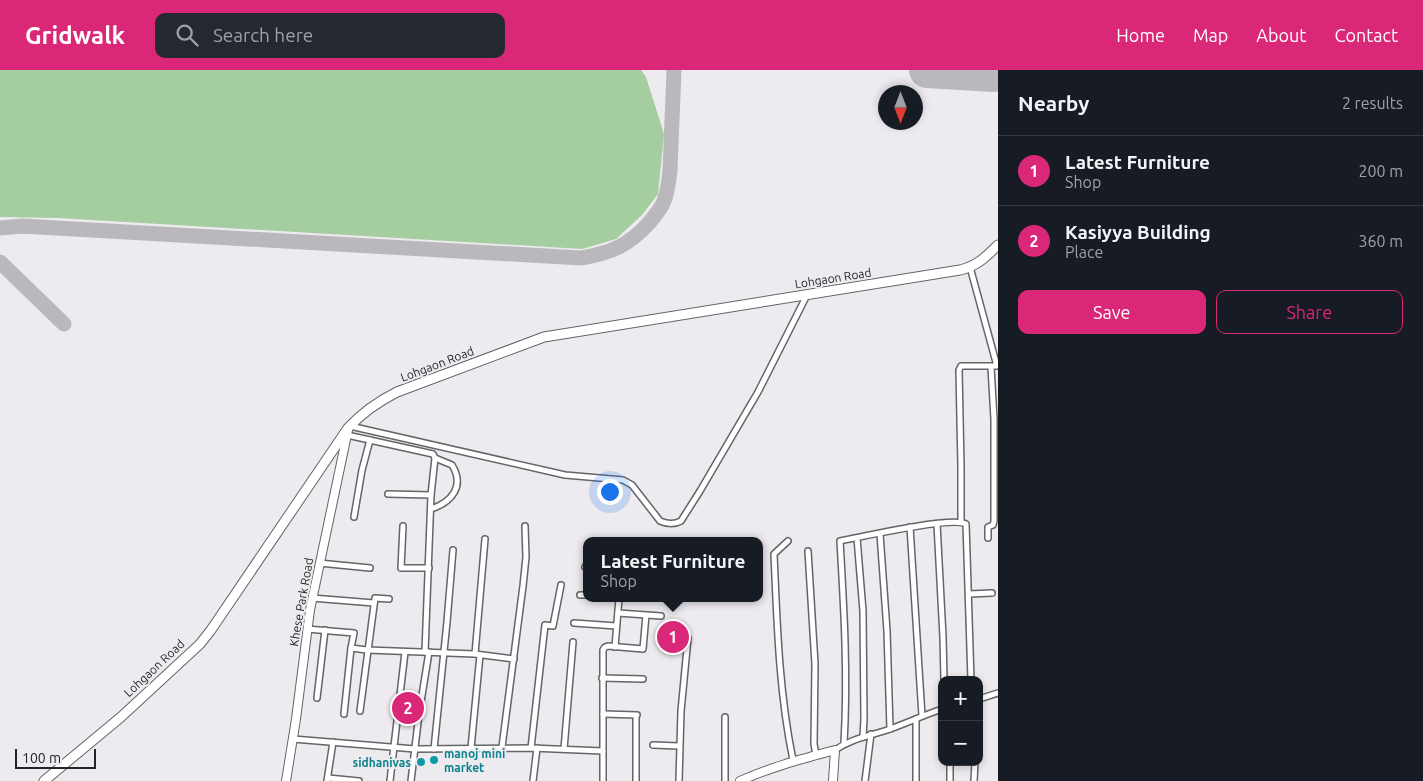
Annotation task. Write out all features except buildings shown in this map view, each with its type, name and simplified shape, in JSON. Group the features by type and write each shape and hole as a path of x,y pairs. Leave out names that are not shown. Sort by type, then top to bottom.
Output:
{"main road":[{"name":"Lohgaon Road","path":"44,781 121,717 200,644 349,429 368,410 385,398 544,337 970,268 979,263 998,245"}],"street":[{"path":"970,268 996,355 994,521 988,527 988,538"},
{"path":"349,429 565,476 623,480 632,485 660,521 676,523 680,521 700,491 758,392 808,295"},
{"path":"960,522 959,370 962,366 995,367"},
{"path":"349,429 370,440 433,454 435,458 452,465 456,471 458,484 456,489 442,504 431,509"},
{"name":"Khese Park Road","path":"286,781 312,598 349,429"},
{"path":"354,517 362,470 370,440"},
{"path":"412,781 427,652 431,495 435,458"},
{"path":"388,494 431,495"},
{"path":"844,744 846,653 840,541 910,527 960,522 966,524 971,676"},
{"path":"937,524 944,676"},
{"path":"404,526 401,568 429,568"},
{"path":"502,747 526,557 525,526"},
{"path":"910,527 922,716"},
{"path":"880,534 887,631 890,729"},
{"path":"857,538 863,611 863,737"},
{"path":"470,748 486,539"},
{"path":"788,542 774,554 781,683 788,739 793,760"},
{"path":"434,749 452,550"},
{"path":"808,551 814,664 814,744 816,755"},
{"path":"319,563 370,568"},
{"path":"533,781 534,748 545,625 553,626 561,585"},
{"path":"969,594 992,593"},
{"path":"312,598 374,603"},
{"path":"360,711 375,598 390,599"},
{"path":"615,647 619,602"},
{"path":"618,613 661,616"},
{"path":"603,781 603,650 608,646 643,649 646,615"},
{"path":"574,623 616,626"},
{"path":"307,629 354,633 344,714"},
{"path":"317,698 325,630"},
{"path":"664,636 686,636 688,638 681,711 679,781"},
{"path":"564,749 573,642"},
{"path":"351,648 514,659"},
{"path":"390,781 405,652"},
{"path":"602,678 643,679"},
{"path":"983,698 998,693"},
{"path":"740,781 793,760 835,750 844,744 938,710"},
{"path":"603,714 636,715 636,781"},
{"path":"725,717 725,781"},
{"path":"916,719 916,781"},
{"path":"865,781 871,734"},
{"path":"293,738 415,749 502,747 602,751"},
{"path":"333,742 328,780 360,781"},
{"path":"653,745 679,746"},
{"path":"833,781 835,750"},
{"path":"950,766 950,781"},
{"path":"974,781 975,766"}],"green space":[{"path":"0,70 641,70 646,77 664,134 658,194 642,215 616,239 582,249 58,218 0,217"}],"taxiway":[{"path":"0,228 22,226 581,258 592,256 610,251 626,243 649,223 663,204 670,170 674,70"},
{"path":"0,262 64,324"}],"runway":[{"path":"927,70 994,74"}],"place":[{"name":"Latest Furniture","path":"673,637"},
{"name":"Kasiyya Building","path":"408,708"},
{"name":"manoj mini market","path":"434,760"},
{"name":"sidhanivas","path":"421,762"}]}
